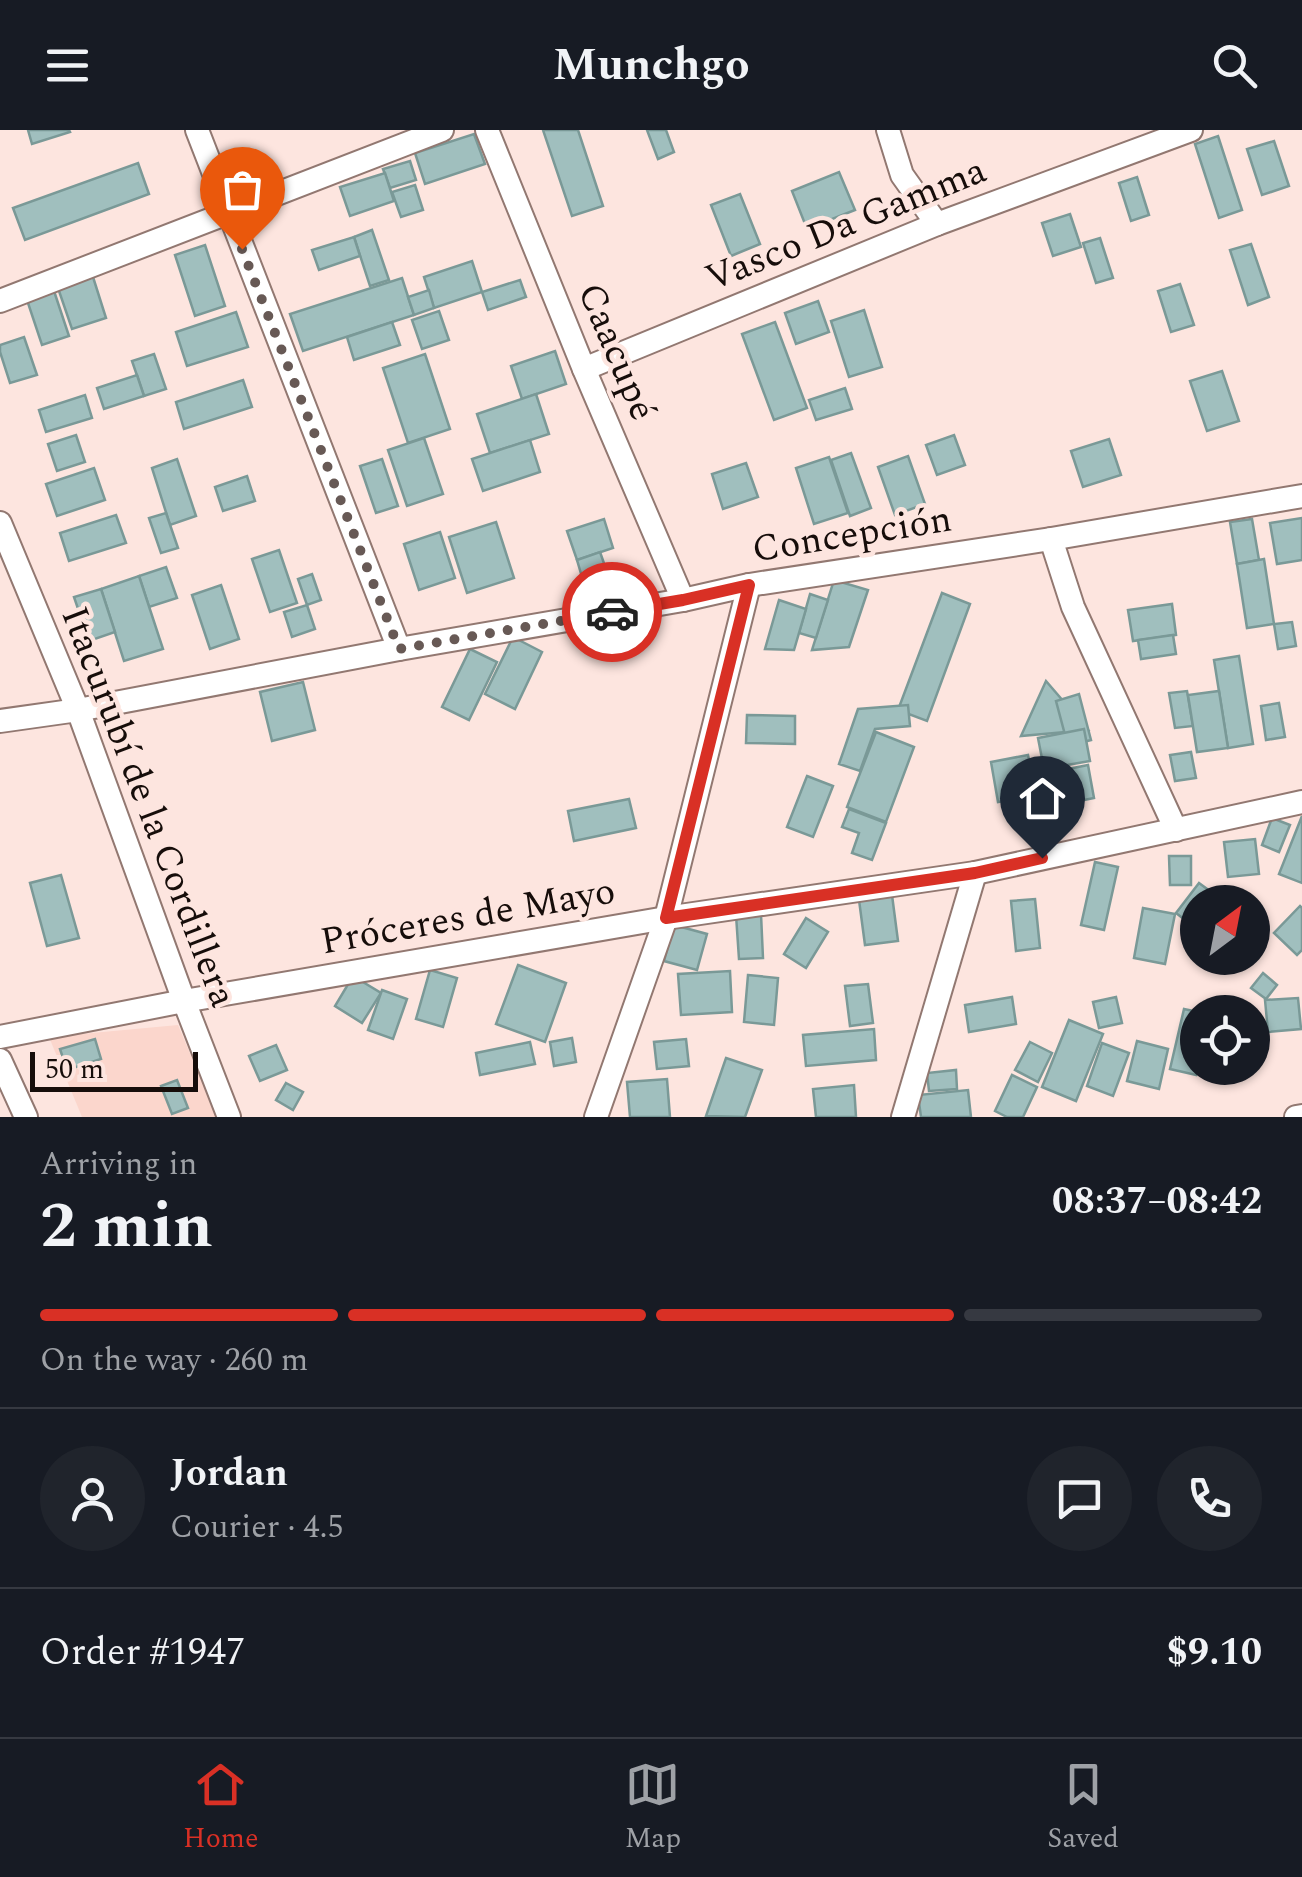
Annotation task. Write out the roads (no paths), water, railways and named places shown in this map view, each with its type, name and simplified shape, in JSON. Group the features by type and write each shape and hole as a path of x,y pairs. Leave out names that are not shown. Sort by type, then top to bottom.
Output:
{"street":[{"path":"197,130 399,649"},
{"path":"0,301 442,130"},
{"name":"Caacupé","path":"487,130 683,600"},
{"path":"888,130 902,176 937,224"},
{"name":"Vasco Da Gamma","path":"584,369 937,224 1191,130"},
{"name":"Concepción","path":"0,721 78,710 749,585 1302,496"},
{"name":"Itacurubí de la Cordillera","path":"0,523 78,710 228,1117"},
{"path":"1052,539 1073,607 1176,830"},
{"path":"596,1117 666,918 749,585"},
{"name":"Próceres de Mayo","path":"0,1037 184,1001 666,918 975,873 1302,802"},
{"path":"903,1117 975,873"},
{"path":"0,1060 26,1117"}]}
